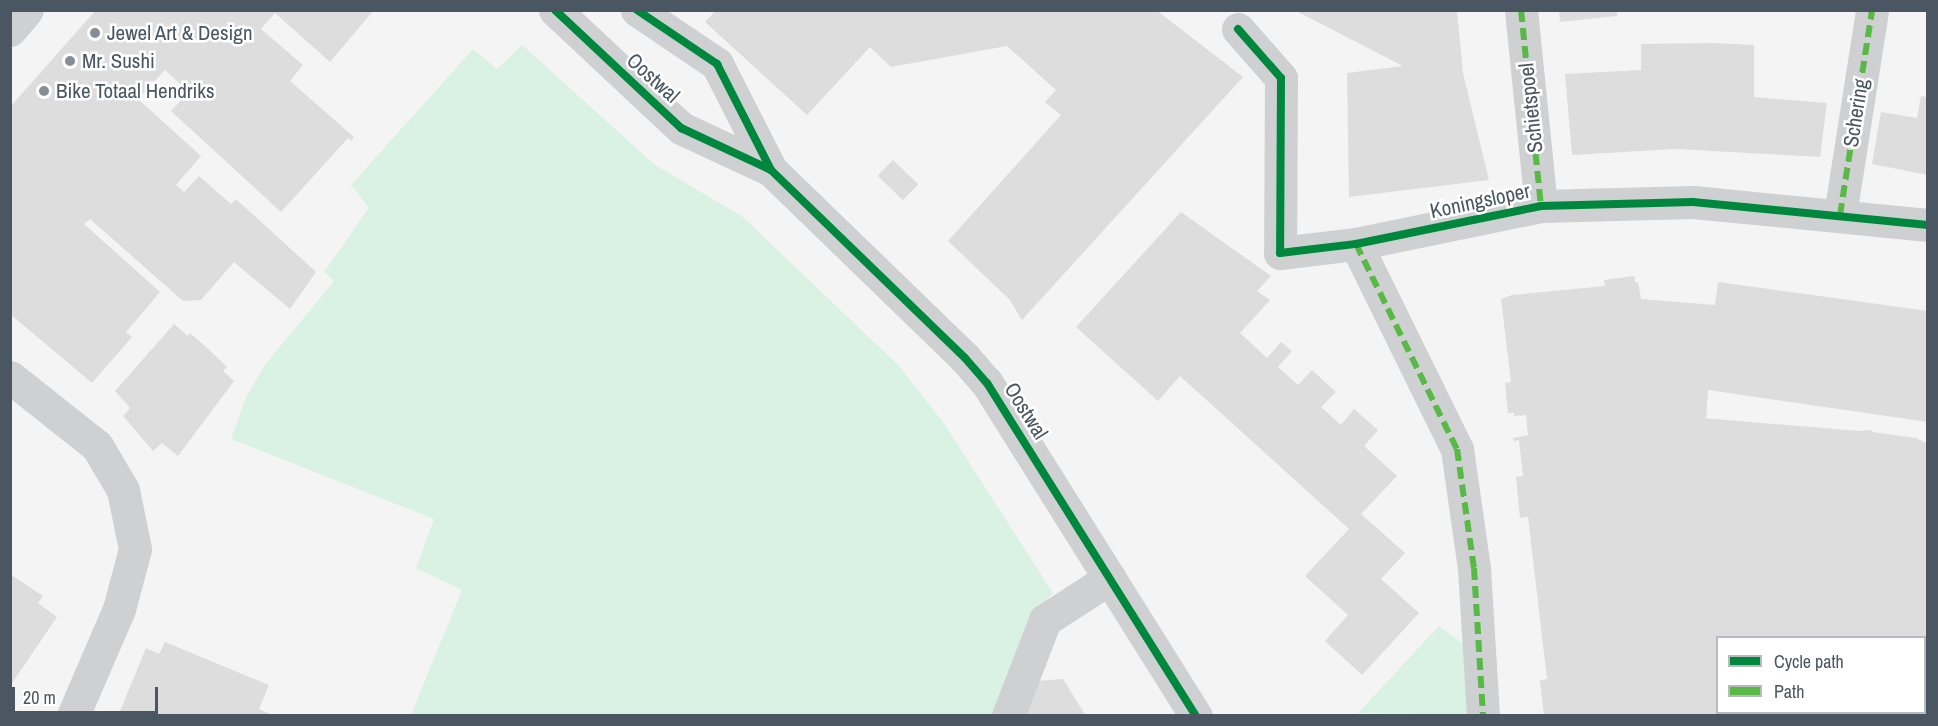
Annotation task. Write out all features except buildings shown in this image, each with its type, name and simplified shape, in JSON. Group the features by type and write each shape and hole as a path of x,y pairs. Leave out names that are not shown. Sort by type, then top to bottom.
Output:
{"street":[{"path":"10,30 27,10"},
{"name":"Oostwal","path":"555,10 681,128 771,170"},
{"name":"Oostwal","path":"637,10 717,64 771,170 965,358 987,383 1196,716"},
{"name":"Schietspoel","path":"1521,10 1541,206"},
{"name":"Schering","path":"1840,215 1872,10"},
{"name":"Koningsloper","path":"1238,29 1281,78 1280,253 1356,244 1541,206 1694,202 1928,225"},
{"path":"1356,244 1456,449 1474,568 1483,716"},
{"path":"10,377 97,446 123,490 135,549 119,609 73,716"},
{"path":"1008,716 1045,620 1110,578"}],"green space":[{"path":"522,45 655,165 743,217 898,365 943,422 1053,593 1033,616 993,715 411,715 462,590 416,568 434,519 231,439 246,397 265,365 334,281 324,272 369,208 351,185 473,49 497,69"},
{"path":"1439,626 1469,648 1472,715 1358,713"}],"marked path":[{"path":"1521,10 1541,206"},
{"path":"1840,215 1872,10"},
{"path":"1356,244 1457,449 1474,568 1483,716"}],"cycle path":[{"path":"555,10 681,128 771,170"},
{"path":"637,10 717,64 771,170 965,358 987,383 1196,716"},
{"path":"1238,29 1281,78 1280,253 1356,244 1541,206 1693,202 1928,225"}],"place":[{"name":"Jewel Art & Design","path":"95,33"},
{"name":"Mr. Sushi","path":"70,61"},
{"name":"Bike Totaal Hendriks","path":"44,91"}]}
